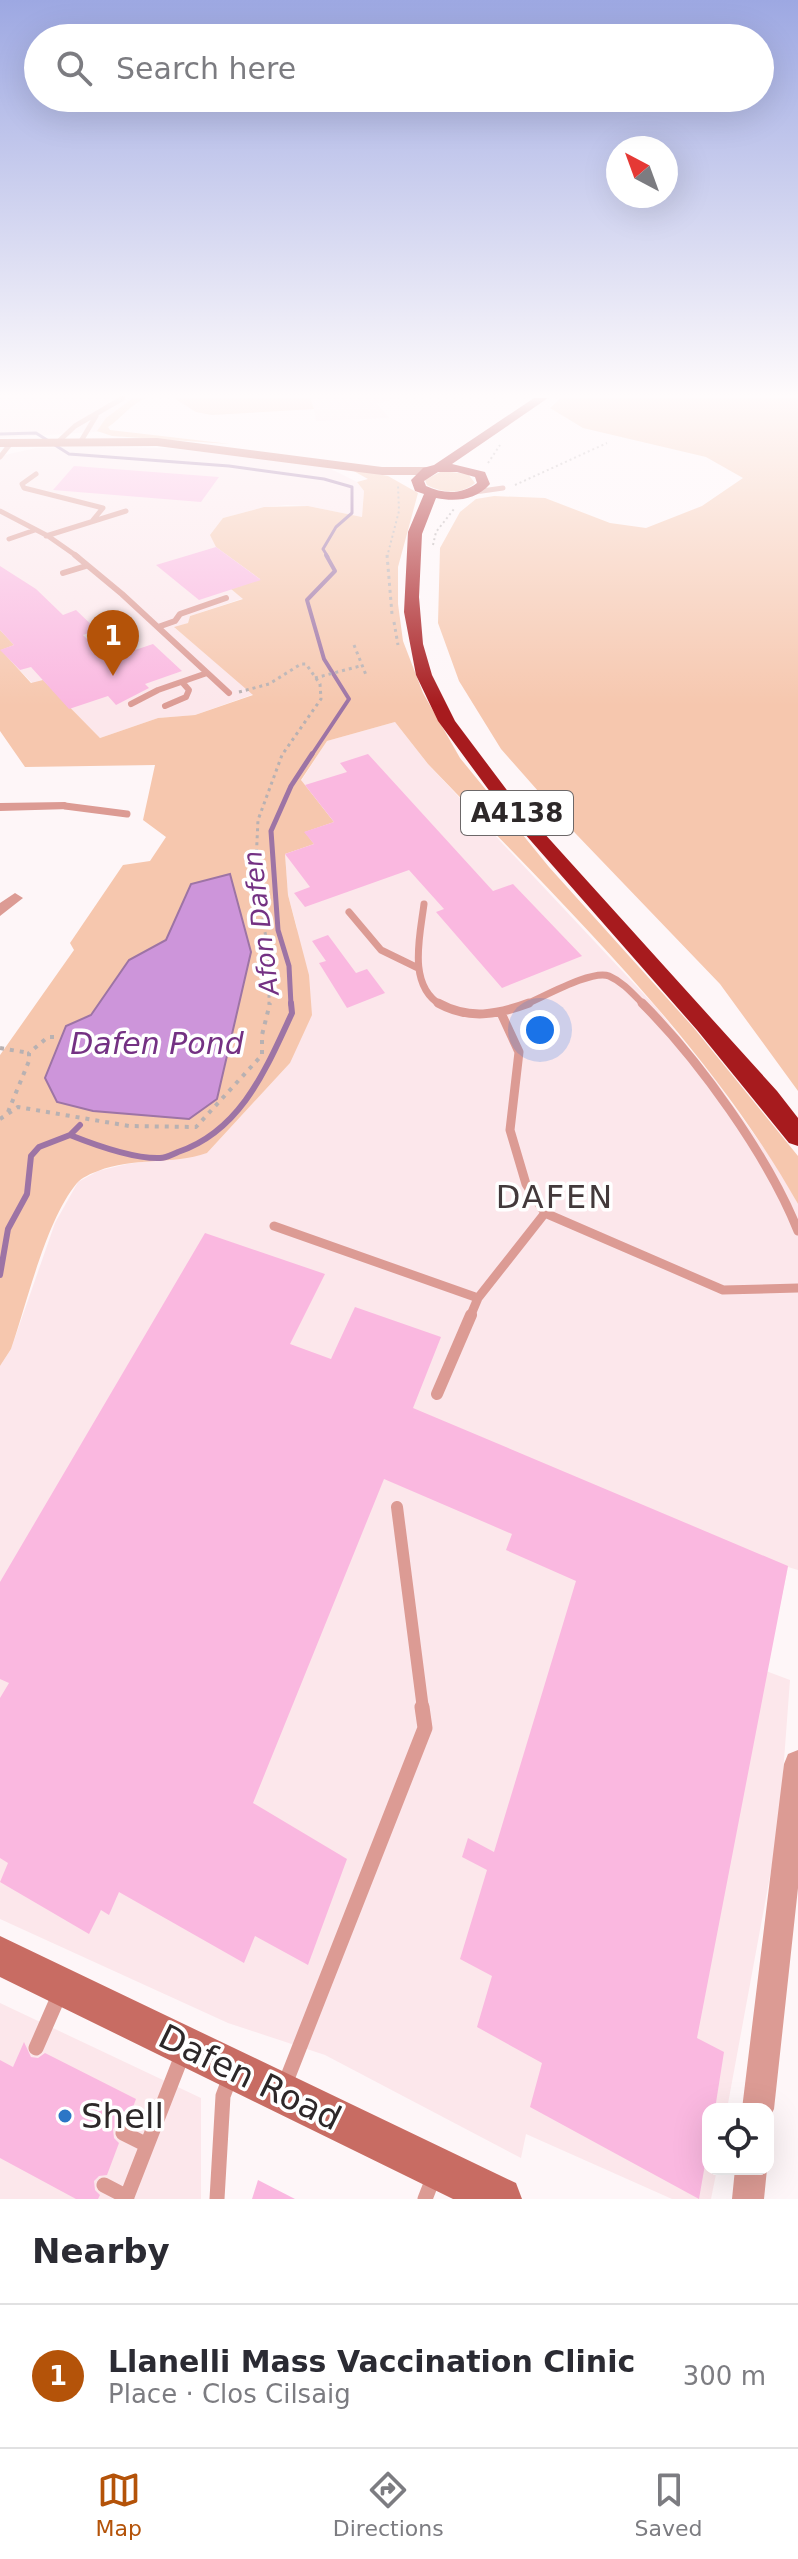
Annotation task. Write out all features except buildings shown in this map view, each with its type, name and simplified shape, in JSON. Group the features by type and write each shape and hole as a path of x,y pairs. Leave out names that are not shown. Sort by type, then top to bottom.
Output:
{"highway":[{"name":"A4138","path":"428,501 414,534 425,546 410,589 414,635 424,674 456,733 525,823 587,896 717,1036 798,1136"},
{"path":"444,510 454,501"}],"main road":[{"name":"Dafen Road","path":"0,1956 282,2093 431,2184 500,2199"}],"street":[{"path":"0,807 65,806"},
{"path":"0,911 15,898"},
{"path":"759,2103 798,1764"},
{"path":"748,2199 750,2175"}],"lane":[{"path":"46,536 126,511 74,501"},
{"path":"93,520 103,508"},
{"path":"0,511 46,536 86,566 229,693"},
{"path":"9,539 35,530"},
{"path":"63,573 86,566"},
{"path":"158,627 175,621 180,614 226,598"},
{"path":"131,704 158,690 207,673"},
{"path":"165,706 186,697 189,690 182,682"},
{"path":"65,806 127,814"},
{"path":"424,904 418,968 420,983 440,1006 465,1016 501,1013 598,973 622,980 706,1080 757,1151 795,1216 798,1231"},
{"path":"349,912 381,950 418,968"},
{"path":"501,1013 519,1052 510,1130 526,1184 545,1213 723,1290 798,1288"},
{"path":"437,1394 478,1298 545,1213"},
{"path":"274,1226 478,1298"},
{"path":"282,2093 425,1728 397,1507"},
{"path":"36,2048 63,1986"},
{"path":"104,2185 127,2198 185,2046"},
{"path":"217,2199 223,2096 233,2068"},
{"path":"123,2133 147,2145"}],"path":[{"path":"425,546 460,501"},
{"path":"354,645 366,675"},
{"path":"0,1119 18,1107 93,1121 196,1127 262,1055 262,1035 270,1002 269,952 255,883 258,820 282,755 321,699 320,684 306,664 302,664 264,685 229,693"},
{"path":"315,678 360,666"},
{"path":"0,1048 29,1053 48,1037 58,1037"},
{"path":"7,1114 29,1061 29,1053"}],"shaded area":[{"path":"0,501 363,501 362,517 287,505 264,507 223,518 261,580 232,590 244,598 190,616 188,623 175,628 254,694 195,715 158,718 100,738 71,709 32,683 0,650"},
{"path":"363,501 416,501 398,567 398,604 403,641 423,693 460,758 549,867 693,1027 798,1156 798,1204 761,1143 674,1028 578,919 428,764 395,722 327,741 301,780 334,822 305,832 314,844 285,854 288,895 309,975 312,1015 290,1063 207,1153 111,1167 90,1174 77,1183 56,1218 38,1263 11,1349 0,1366 0,1055 74,950 70,943 123,865 150,861 166,837 143,820 155,765 25,767 0,731 0,630 14,645 1,650 31,683 43,680 100,738 158,718 195,715 253,695 174,627 188,623 190,616 243,599 231,589 260,579 216,547 210,535 223,518 264,507 308,506 362,517","holes":["191,884 93,1111 57,1102 45,1078 66,1026 91,1015 129,960 166,940"]},
{"path":"474,501 552,501 610,523 646,528 710,501 798,501 798,1091 720,984 576,834 501,749 459,681 438,623 440,548 460,512"},
{"path":"395,722 428,764 656,1007 714,1079 779,1169 798,1204 798,1570 788,1567 766,1671 790,1680 779,1827 728,2103 702,2103 702,2175 716,2175 711,2199 672,2199 526,2134 521,2158 325,2055 228,2023 0,1919 0,1366 11,1349 55,1223 78,1182 98,1171 127,1164 207,1153 290,1063 297,928 288,895 285,854 313,844 304,832 334,821 301,781 327,741"},
{"path":"0,2003 201,2098 201,2199 0,2199"}],"water":[{"name":"Dafen Pond","path":"230,874 251,952 217,1099 189,1119 93,1111 57,1102 45,1078 66,1026 91,1015 129,960 166,940 191,884"}],"waterway":[{"name":"Afon Dafen","path":"328,557 323,549 336,527 352,513 352,501"},
{"name":"Afon Dafen","path":"311,756 349,699 324,659 307,600 335,571 326,555"},
{"name":"Afon Dafen","path":"291,1005 289,966 278,930 271,831 291,786 312,754"},
{"name":"Afon Dafen","path":"70,1135 126,1154 149,1158 169,1156 200,1142 235,1114 249,1096 292,1013 291,1003"},
{"path":"70,1135 80,1125"},
{"name":"Afon Dafen","path":"0,1275 8,1229 27,1194 31,1156 39,1147 70,1135"}],"place":[{"name":"Llanelli Mass Vaccination Clinic","path":"113,676"},
{"name":"Shell","path":"65,2116"}],"district":[{"name":"DAFEN","path":"555,1197"}]}
